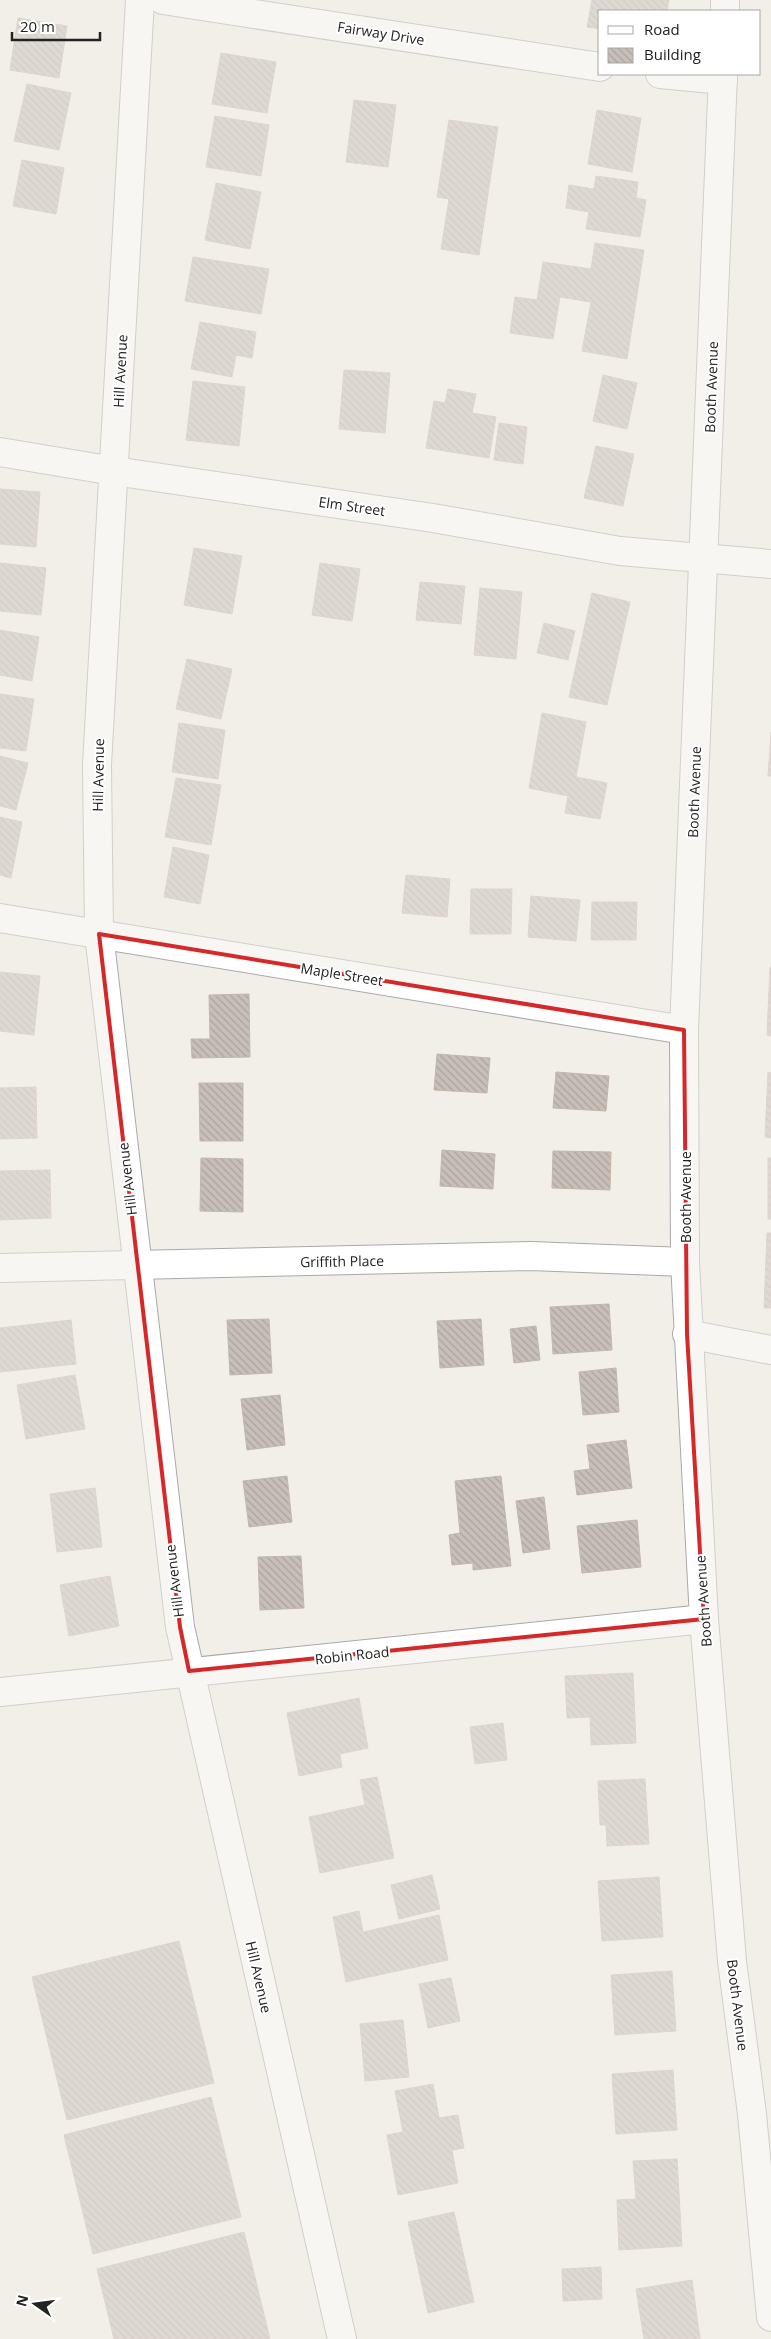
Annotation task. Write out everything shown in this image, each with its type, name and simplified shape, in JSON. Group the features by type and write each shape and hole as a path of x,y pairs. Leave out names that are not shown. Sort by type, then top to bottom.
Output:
{"street":[{"name":"Hill Avenue","path":"140,0 97,765 99,934 180,1627 342,2339"},
{"name":"Fairway Drive","path":"163,0 598,67"},
{"path":"681,75 723,77"},
{"name":"Booth Avenue","path":"723,77 684,1030 685,1262 687,1334 704,1619 732,1961 752,2114 771,2317"},
{"name":"Elm Street","path":"0,452 114,471 433,518 620,551 771,564"},
{"name":"Maple Street","path":"0,918 684,1030"},
{"name":"Griffith Place","path":"0,1268 532,1256 685,1262"},
{"path":"687,1334 771,1350"},
{"name":"Robin Road","path":"0,1692 704,1619"}],"highlighted area":[{"path":"99,934 684,1030 687,1334 704,1619 189,1671 180,1627"}],"building":[{"path":"592,0 669,0 667,10 598,10 598,29 587,27"},
{"path":"18,18 67,26 59,78 10,70"},
{"path":"221,53 276,62 267,113 212,104"},
{"path":"27,84 71,93 59,150 14,141"},
{"path":"354,100 396,105 388,167 346,162"},
{"path":"597,110 641,118 632,172 588,164"},
{"path":"215,116 269,125 261,176 206,167"},
{"path":"449,120 498,127 479,255 441,249 449,199 437,197"},
{"path":"22,160 64,168 56,214 13,206"},
{"path":"596,176 638,182 636,198 646,200 640,237 586,229 589,212 566,208 569,185 594,189"},
{"path":"216,183 261,192 250,249 205,240"},
{"path":"595,243 644,250 627,359 582,351 591,302 560,297 553,339 510,333 515,297 537,300 543,262 591,269"},
{"path":"193,257 269,269 261,314 185,301"},
{"path":"200,322 256,332 252,358 236,355 232,377 191,369"},
{"path":"344,370 390,373 385,433 339,429"},
{"path":"603,375 637,383 627,429 593,421"},
{"path":"193,381 245,387 239,446 186,440"},
{"path":"448,389 476,394 472,413 496,417 489,458 426,448 434,401 445,403"},
{"path":"499,423 527,427 523,464 494,460"},
{"path":"596,446 634,454 623,506 584,498"},
{"path":"0,489 40,492 36,547 0,544"},
{"path":"194,548 242,556 232,614 184,605"},
{"path":"0,563 46,568 41,615 0,611"},
{"path":"320,563 360,569 352,621 312,615"},
{"path":"420,582 465,586 461,624 416,620"},
{"path":"480,588 522,592 516,659 474,655"},
{"path":"592,593 630,602 607,705 569,697"},
{"path":"544,623 575,631 568,660 537,653"},
{"path":"0,630 39,637 32,681 0,675"},
{"path":"187,659 232,669 221,719 176,709"},
{"path":"0,694 34,699 26,751 0,748"},
{"path":"542,713 586,722 576,777 607,783 600,819 565,813 568,796 529,788"},
{"path":"179,723 225,730 218,779 172,772"},
{"path":"771,732 771,776 768,776"},
{"path":"0,756 28,763 16,810 0,806"},
{"path":"176,778 221,785 211,845 165,837"},
{"path":"0,817 22,822 11,878 0,875"},
{"path":"173,847 209,855 200,904 164,897"},
{"path":"406,875 450,879 447,917 402,913"},
{"path":"471,889 512,889 511,934 470,934"},
{"path":"531,896 580,900 576,941 528,937"},
{"path":"592,902 637,902 636,940 591,940"},
{"path":"771,967 771,1036 767,1035"},
{"path":"0,972 40,976 34,1035 0,1031"},
{"path":"249,994 250,1057 192,1058 191,1039 210,1039 209,995"},
{"path":"437,1054 490,1058 487,1093 434,1090"},
{"path":"556,1072 609,1076 606,1111 553,1108"},
{"path":"768,1072 771,1073 771,1138 765,1137"},
{"path":"199,1083 243,1083 243,1141 200,1141"},
{"path":"36,1087 37,1138 0,1139 0,1088"},
{"path":"442,1150 495,1154 493,1189 440,1186"},
{"path":"553,1151 611,1152 610,1190 552,1188"},
{"path":"201,1158 243,1159 243,1212 200,1211"},
{"path":"768,1158 771,1158 771,1219 768,1219"},
{"path":"50,1170 51,1218 0,1220 0,1171"},
{"path":"767,1233 771,1233 771,1308 764,1308"},
{"path":"609,1304 612,1350 553,1354 550,1307"},
{"path":"269,1319 272,1373 230,1375 227,1320"},
{"path":"481,1319 484,1365 440,1368 437,1321"},
{"path":"71,1320 76,1364 0,1372 0,1328"},
{"path":"536,1326 540,1360 514,1363 510,1329"},
{"path":"616,1368 619,1412 583,1415 579,1372"},
{"path":"75,1375 85,1429 26,1439 17,1385"},
{"path":"280,1395 285,1445 247,1450 241,1399"},
{"path":"626,1440 632,1488 577,1495 574,1471 590,1469 587,1445"},
{"path":"287,1476 292,1522 249,1527 243,1481"},
{"path":"501,1476 511,1566 473,1570 473,1563 452,1565 449,1535 460,1533 455,1481"},
{"path":"95,1488 102,1547 57,1552 50,1494"},
{"path":"544,1497 550,1549 523,1553 516,1501"},
{"path":"637,1520 641,1567 582,1573 577,1526"},
{"path":"301,1556 304,1608 260,1610 258,1557"},
{"path":"110,1576 119,1626 69,1636 60,1585"},
{"path":"633,1673 636,1743 591,1745 590,1717 567,1718 565,1676"},
{"path":"359,1698 368,1748 340,1754 342,1767 299,1776 287,1713"},
{"path":"503,1723 507,1760 475,1764 470,1727"},
{"path":"377,1777 394,1858 320,1873 309,1817 365,1805 360,1780"},
{"path":"645,1779 649,1844 607,1846 606,1825 600,1825 598,1781"},
{"path":"432,1875 440,1909 399,1919 391,1885"},
{"path":"659,1877 663,1937 602,1941 598,1881"},
{"path":"359,1911 363,1932 439,1915 448,1960 346,1982 333,1917"},
{"path":"179,1941 214,2083 67,2120 32,1977"},
{"path":"672,1971 676,2031 615,2035 611,1975"},
{"path":"451,1978 460,2021 428,2028 419,1984"},
{"path":"403,2020 409,2077 365,2081 360,2024"},
{"path":"673,2070 677,2130 616,2134 612,2074"},
{"path":"433,2084 439,2118 458,2115 464,2148 452,2150 458,2183 398,2195 387,2135 403,2132 395,2091"},
{"path":"211,2097 241,2217 93,2254 64,2135"},
{"path":"677,2159 682,2246 619,2250 617,2200 636,2199 633,2161"},
{"path":"454,2212 474,2302 428,2313 408,2222"},
{"path":"244,2232 270,2339 114,2339 97,2269"},
{"path":"601,2267 602,2299 563,2301 562,2269"},
{"path":"692,2280 700,2339 644,2339 636,2289"}]}
